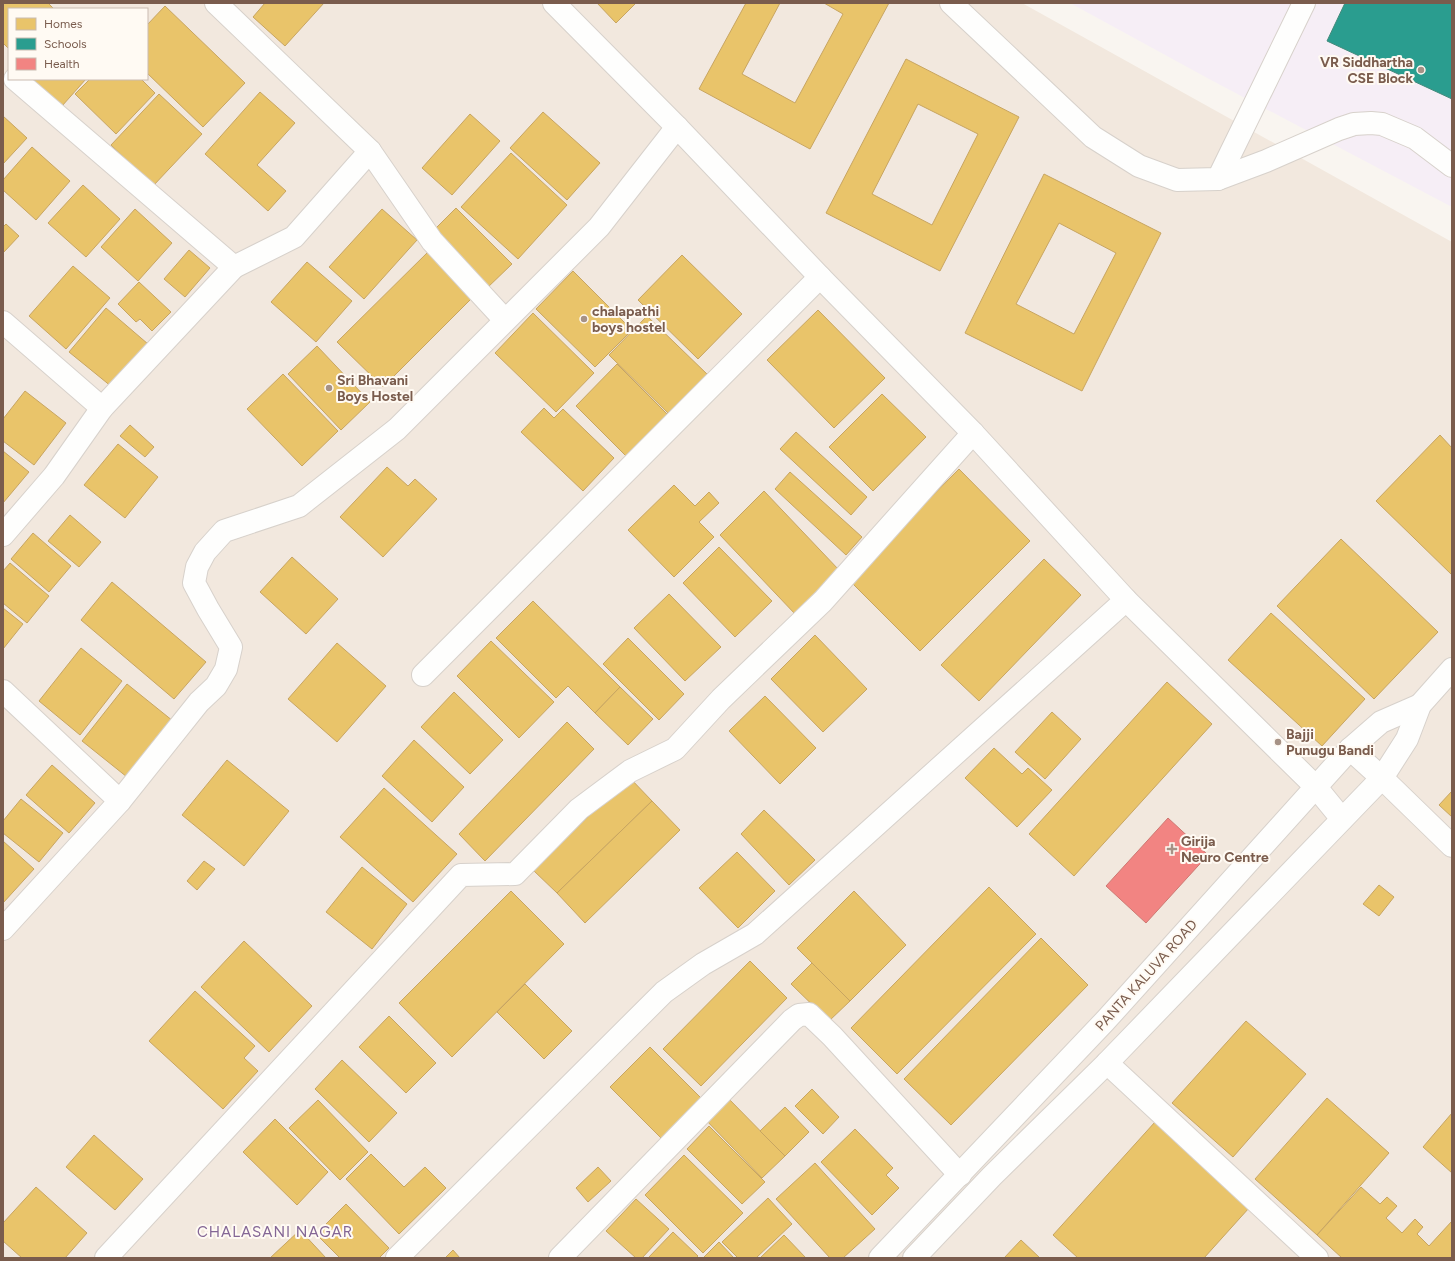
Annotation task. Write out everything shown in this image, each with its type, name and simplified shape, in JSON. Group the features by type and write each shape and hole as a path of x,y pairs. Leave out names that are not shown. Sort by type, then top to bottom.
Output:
{"street":[{"path":"216,3 370,151 432,241 505,320"},
{"path":"554,3 677,127 820,277 973,433 1126,600 1315,786 1342,819"},
{"path":"951,3 1093,137 1139,166 1178,180 1218,179 1266,161 1339,129 1354,124 1371,123 1382,124 1415,138 1452,166"},
{"path":"1218,179 1304,3"},
{"path":"16,80 234,267"},
{"path":"3,929 120,801 199,702 216,686 226,669 231,647 194,583 198,567 205,552 224,531 298,506 397,429 599,227 677,127"},
{"path":"3,535 54,476 102,408 234,267 294,237 370,151"},
{"path":"422,675 820,277"},
{"path":"3,322 102,408"},
{"path":"106,1258 461,875 515,874 579,809 630,771 675,749 721,699 823,601 973,433"},
{"path":"397,1258 664,992 703,964 755,934 1126,600"},
{"name":"PANTA KALUVA ROAD","path":"914,1258 992,1176 1107,1064 1382,778 1407,739 1420,705 1452,669"},
{"path":"3,691 120,801"},
{"name":"PANTA KALUVA ROAD","path":"880,1258 1105,1021 1315,786 1350,749 1381,722 1420,705"},
{"path":"1350,749 1452,846"},
{"path":"560,1258 792,1020 799,1015 809,1014 832,1036 960,1175"},
{"path":"1107,1064 1317,1258"}],"shaded area":[{"path":"3,3 1022,3 1452,242 1452,1258 3,1258"},
{"path":"1070,3 1452,3 1452,207 1211,80"}],"building: Homes":[{"path":"3,3 48,3 53,8 8,8 8,48 3,43"},
{"path":"265,3 324,3 285,46 253,17"},
{"path":"597,3 636,3 616,23"},
{"path":"746,3 780,3 742,74 795,103 843,14 824,3 889,3 810,149 699,89"},
{"path":"165,6 245,83 203,127 148,74 148,24"},
{"path":"906,59 1019,117 940,271 826,213","holes":["918,104 978,134 932,225 872,194"]},
{"path":"32,80 85,80 62,106"},
{"path":"89,80 142,80 155,93 116,134 75,94"},
{"path":"260,92 295,123 257,165 286,191 268,211 205,154"},
{"path":"159,94 202,134 153,186 111,145"},
{"path":"543,112 600,163 567,200 510,148"},
{"path":"470,114 500,141 452,195 422,168"},
{"path":"3,116 27,138 3,164"},
{"path":"32,147 70,181 36,220 3,190 3,180"},
{"path":"511,153 567,205 518,259 461,207"},
{"path":"1044,174 1161,233 1082,391 965,333","holes":["1059,223 1116,253 1074,334 1016,304"]},
{"path":"83,185 120,219 86,257 48,223"},
{"path":"456,208 512,264 486,289 431,233"},
{"path":"135,209 172,243 138,281 101,247"},
{"path":"382,209 417,240 364,299 329,267"},
{"path":"6,224 19,236 3,253 3,227"},
{"path":"431,249 476,294 383,387 337,342"},
{"path":"189,250 210,268 185,297 164,279"},
{"path":"682,255 742,314 698,359 638,300"},
{"path":"307,262 352,301 316,342 271,302"},
{"path":"73,266 110,298 66,349 29,316"},
{"name":"chalapathi boys hostel","path":"573,271 632,330 595,367 536,309"},
{"path":"139,282 171,312 152,331 140,319 136,322 118,304"},
{"path":"106,308 148,344 112,387 69,352"},
{"path":"818,310 885,378 834,428 767,360"},
{"path":"533,313 594,373 556,412 495,353"},
{"path":"647,316 708,375 670,415 609,355"},
{"name":"Sri Bhavani Boys Hostel","path":"317,346 370,402 341,430 288,374"},
{"path":"617,364 668,415 627,457 576,406"},
{"path":"283,374 338,431 302,466 247,409"},
{"path":"25,391 66,423 34,465 3,441 3,419"},
{"path":"882,394 926,437 873,491 829,447"},
{"path":"544,408 554,418 563,409 614,458 583,491 521,432"},
{"path":"130,425 154,447 145,457 120,436"},
{"path":"796,432 867,497 851,515 780,449"},
{"path":"1440,435 1452,448 1452,575 1376,501"},
{"path":"118,444 158,477 125,518 84,485"},
{"path":"3,451 29,472 3,503"},
{"path":"387,467 408,486 415,479 437,499 383,557 340,517"},
{"path":"959,469 1030,541 920,651 849,580"},
{"path":"790,472 862,537 846,555 775,489"},
{"path":"674,485 695,506 709,492 719,503 699,522 714,537 674,577 628,530"},
{"path":"764,491 839,570 796,615 720,535"},
{"path":"70,515 101,542 79,567 48,541"},
{"path":"33,533 71,566 49,592 11,559"},
{"path":"1341,539 1438,632 1374,699 1277,606"},
{"path":"719,547 772,601 735,637 683,583"},
{"path":"292,557 338,599 306,634 260,592"},
{"path":"1044,559 1081,595 979,701 941,665"},
{"path":"10,563 49,596 27,623 3,603 3,571"},
{"path":"112,582 206,662 174,699 81,620"},
{"path":"669,594 721,647 685,681 634,628"},
{"path":"533,601 620,687 595,713 568,686 556,698 496,638"},
{"path":"3,608 23,624 3,649"},
{"path":"1271,613 1365,699 1322,746 1228,660"},
{"path":"815,635 867,689 823,732 771,679"},
{"path":"628,638 684,694 659,720 603,664"},
{"path":"491,641 554,702 519,738 457,676"},
{"path":"337,643 386,686 337,742 288,699"},
{"path":"81,648 122,681 80,735 39,701"},
{"path":"1167,682 1212,724 1074,876 1029,834"},
{"path":"127,684 173,721 127,777 82,741"},
{"path":"620,687 653,719 628,745 595,713"},
{"path":"454,692 503,740 470,774 421,727"},
{"path":"765,696 816,748 780,784 729,731"},
{"path":"1052,712 1081,739 1045,779 1015,752"},
{"path":"567,722 594,749 485,861 459,834"},
{"path":"414,740 464,787 432,822 382,776"},
{"path":"994,748 1022,774 1028,768 1052,790 1017,827 965,778"},
{"path":"227,760 289,811 244,866 182,815"},
{"path":"52,765 95,803 69,833 26,795"},
{"path":"629,777 652,801 557,893 533,870"},
{"path":"384,788 457,854 413,902 340,837"},
{"path":"1452,791 1452,817 1439,805"},
{"path":"21,799 63,833 39,862 3,833 3,821"},
{"path":"652,801 680,830 585,923 557,893"},
{"path":"764,810 815,860 789,885 741,834"},
{"path":"3,841 34,869 3,903"},
{"path":"737,852 775,891 738,928 699,888"},
{"path":"204,861 215,869 197,890 187,881"},
{"path":"362,867 407,904 372,949 326,912"},
{"path":"1379,885 1394,897 1379,916 1363,904"},
{"path":"989,887 1036,934 897,1074 851,1028"},
{"path":"511,891 564,944 452,1057 399,1003"},
{"path":"854,891 906,945 850,1001 797,948"},
{"path":"1041,938 1088,985 951,1125 904,1079"},
{"path":"244,941 312,1006 269,1052 201,987"},
{"path":"750,961 787,998 701,1086 663,1049"},
{"path":"812,963 850,1001 829,1021 791,984"},
{"path":"525,984 572,1031 544,1059 497,1012"},
{"path":"195,991 255,1046 244,1058 258,1071 223,1109 149,1041"},
{"path":"389,1016 436,1063 406,1093 359,1047"},
{"path":"1246,1021 1306,1074 1233,1157 1172,1103"},
{"path":"650,1047 704,1101 664,1141 610,1087"},
{"path":"342,1060 397,1113 369,1142 315,1089"},
{"path":"812,1089 839,1117 823,1134 795,1106"},
{"path":"725,1095 785,1156 762,1178 703,1117"},
{"path":"1327,1098 1389,1153 1317,1235 1255,1179"},
{"path":"318,1100 368,1152 340,1180 289,1128"},
{"path":"785,1107 809,1132 785,1156 760,1131"},
{"path":"1452,1113 1452,1173 1423,1147"},
{"path":"275,1119 328,1172 297,1205 243,1152"},
{"path":"1155,1122 1249,1208 1204,1258 1078,1258 1053,1235"},
{"path":"709,1126 765,1182 742,1204 687,1149"},
{"path":"855,1129 893,1168 886,1175 899,1188 872,1215 821,1162"},
{"path":"94,1135 143,1179 115,1210 66,1167"},
{"path":"371,1154 404,1187 425,1167 446,1188 399,1234 346,1179"},
{"path":"684,1155 743,1213 703,1253 645,1195"},
{"path":"815,1163 875,1229 843,1258 830,1258 776,1199"},
{"path":"598,1167 611,1181 588,1202 576,1188"},
{"path":"36,1187 87,1233 65,1258 22,1258 3,1241 3,1223"},
{"path":"1361,1187 1380,1204 1387,1197 1397,1206 1386,1218 1402,1233 1415,1219 1423,1227 1417,1234 1429,1246 1452,1221 1452,1258 1342,1258 1317,1235"},
{"path":"768,1198 792,1224 756,1258 738,1258 722,1242"},
{"path":"636,1199 669,1229 642,1258 636,1258 606,1231"},
{"path":"346,1204 389,1248 379,1258 340,1258 316,1234"},
{"path":"300,1230 326,1258 270,1258"},
{"path":"673,1232 698,1256 696,1258 648,1258"},
{"path":"784,1235 806,1258 760,1258"},
{"path":"1021,1240 1040,1258 1004,1258"},
{"path":"719,1242 734,1258 703,1258"},
{"path":"453,1250 460,1258 445,1258"}],"building: Schools":[{"name":"VR Siddhartha CSE Block","path":"1345,3 1452,3 1452,99 1327,41"}],"building: Health":[{"path":"1168,818 1208,855 1146,923 1106,886"}],"place":[{"name":"VR Siddhartha CSE Block","path":"1421,70"},
{"name":"chalapathi boys hostel","path":"584,319"},
{"name":"Sri Bhavani Boys Hostel","path":"329,388"},
{"name":"Bajji Punugu Bandi","path":"1278,742"},
{"name":"Girija Neuro Centre","path":"1172,849"}],"district":[{"name":"CHALASANI NAGAR","path":"275,1232"}]}
